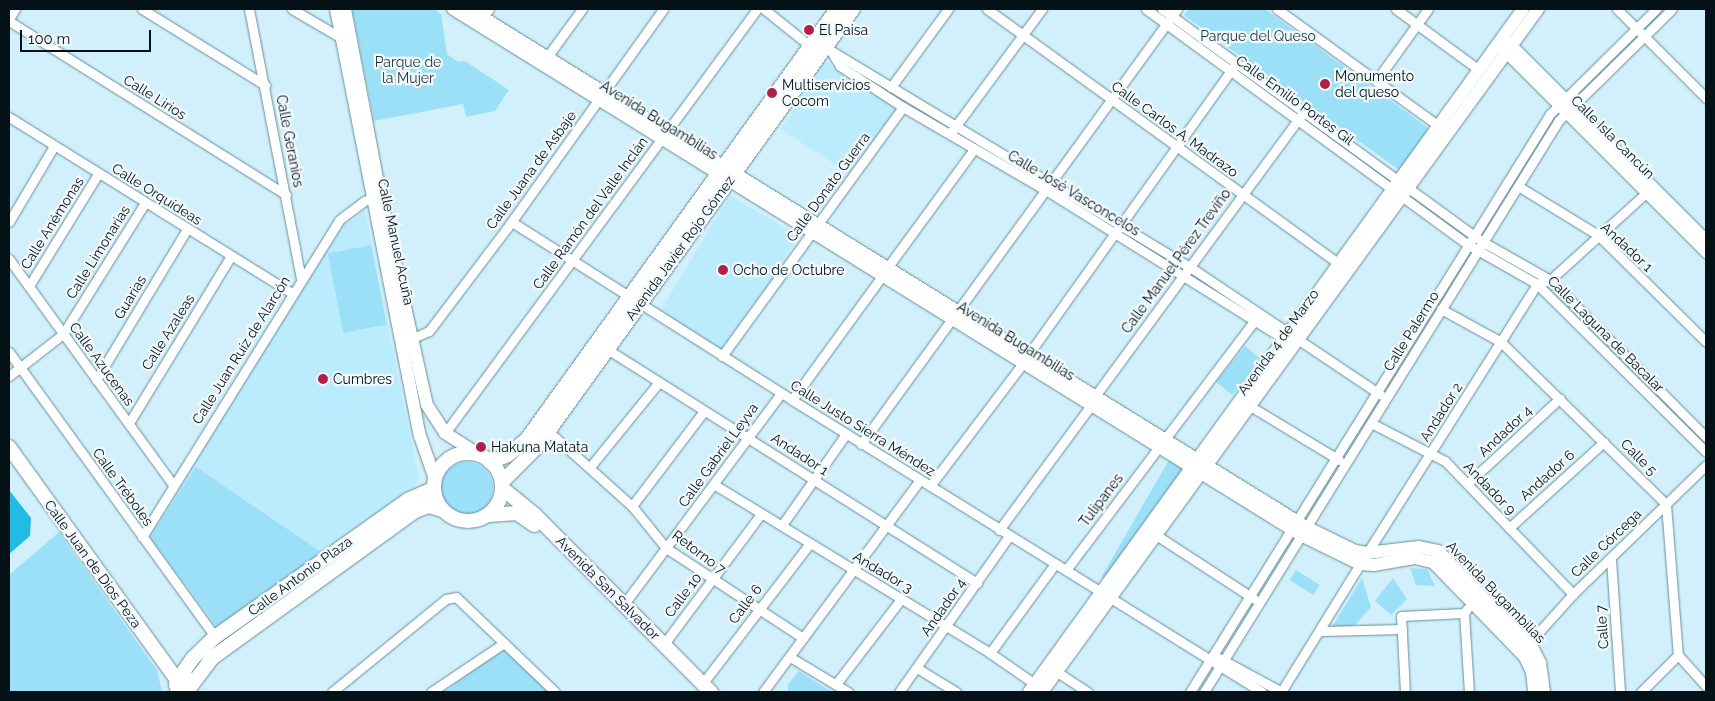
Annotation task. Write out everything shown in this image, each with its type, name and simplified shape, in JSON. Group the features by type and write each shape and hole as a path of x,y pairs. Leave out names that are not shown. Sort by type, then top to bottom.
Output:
{"main road":[{"name":"Calle Manuel Acuña","path":"336,9 347,41"},
{"name":"Calle Manuel Acuña","path":"345,9 347,41 420,436 434,484"},
{"name":"Avenida Bugambilias","path":"453,9 601,96 1360,564 1427,559 1511,634 1528,644 1540,663 1544,692"},
{"name":"Avenida Bugambilias","path":"469,9 486,13 601,96"},
{"name":"Avenida Javier Rojo Gómez","path":"502,485 726,174 810,46 837,9"},
{"name":"Avenida Javier Rojo Gómez","path":"726,174 828,49 853,9"},
{"name":"Avenida 4 de Marzo","path":"1035,690 1106,595 1505,44 1523,9"},
{"name":"Avenida 4 de Marzo","path":"1443,129 1479,70 1538,9"},
{"name":"Calle Manuel Acuña","path":"376,196 414,338 427,405 445,433 485,459"},
{"name":"Avenida Javier Rojo Gómez","path":"485,459 508,454 532,443 548,431 607,350 634,301"},
{"name":"Avenida 4 de Marzo","path":"1035,690 1057,672 1106,595 1156,535 1199,466 1250,406 1292,338"},
{"name":"Calle Juan de Dios Peza","path":"9,447 184,687"},
{"path":"457,455 485,459 502,485 500,498 489,514 480,520 459,521 442,510 434,484 446,461 457,455"},
{"name":"Calle Antonio Plaza","path":"184,687 193,658 215,637 408,500 434,484"},
{"name":"Avenida San Salvador","path":"502,485 535,515 664,644 704,689"},
{"name":"Calle Antonio Plaza","path":"184,687 212,658 415,510 429,506 442,510"},
{"name":"Avenida San Salvador","path":"489,514 506,512 525,517 704,689"},
{"name":"Avenida Bugambilias","path":"1299,528 1355,551 1367,553 1426,547 1438,551 1511,634 1530,664 1534,692"}],"street":[{"path":"9,20 15,9"},
{"path":"142,9 265,85"},
{"name":"Calle Geranios","path":"248,9 265,85 301,280"},
{"path":"292,9 347,41"},
{"path":"547,57 582,9"},
{"name":"Calle Juana de Asbaje","path":"414,338 429,331 512,222 663,9"},
{"name":"Calle Ramón del Valle Inclán","path":"445,433 757,9"},
{"path":"764,9 810,46"},
{"path":"892,87 948,9"},
{"name":"Calle Carlos A. Madrazo","path":"987,9 1343,268"},
{"path":"952,130 1042,9"},
{"name":"Calle Emilio Portes Gil","path":"1146,9 1171,16 1231,70 1298,119 1401,187"},
{"name":"Calle Emilio Portes Gil","path":"1162,9 1304,111 1401,187"},
{"path":"1277,9 1443,129"},
{"path":"1396,9 1479,70"},
{"path":"1376,81 1416,23 1428,9"},
{"path":"1617,9 1706,98"},
{"name":"Calle Palermo","path":"1204,692 1260,602 1335,458 1472,234 1565,104 1656,9"},
{"name":"Calle Palermo","path":"1190,692 1250,596 1346,464 1518,186 1565,104 1672,9"},
{"path":"861,444 1109,99 1171,16"},
{"name":"Calle Lirios","path":"9,20 286,195"},
{"name":"Calle Isla Cancún","path":"1505,44 1705,246"},
{"name":"Calle José Vasconcelos","path":"828,49 842,54 892,87 952,130 974,149 1047,185 1112,233 1255,320 1292,338"},
{"name":"Calle José Vasconcelos","path":"828,49 840,66 903,107 952,130 1190,267 1292,338 1386,398"},
{"path":"930,486 1026,359 1112,233 1236,62"},
{"name":"Calle Isla Cancún","path":"1565,104 1647,192 1705,246"},
{"name":"Calle Donato Guerra","path":"722,356 903,107"},
{"name":"Calle Manuel Pérez Treviño","path":"999,530 1304,111"},
{"name":"Calle Orquídeas","path":"9,118 292,293"},
{"path":"9,222 54,146"},
{"path":"792,400 974,149"},
{"name":"Calle Anémonas","path":"28,286 98,174"},
{"name":"Andador 1","path":"1518,186 1598,235 1706,342"},
{"name":"Calle Laguna de Bacalar","path":"1401,187 1483,242 1550,280 1706,438"},
{"name":"Calle Laguna de Bacalar","path":"1401,187 1467,244 1537,284 1706,452"},
{"path":"1537,284 1550,280 1647,192"},
{"name":"Calle Juan Ruíz de Alarcón","path":"142,537 339,220 376,196"},
{"name":"Calle Limonarias","path":"9,376 63,334 145,203"},
{"name":"Calle Justo Sierra Méndez","path":"512,222 572,262 999,530 1202,654 1222,664"},
{"name":"Guarias","path":"96,380 187,229"},
{"name":"Calle Azaleas","path":"128,423 231,256"},
{"name":"Calle Azucenas","path":"9,259 173,485"},
{"name":"Andador 2","path":"1367,553 1537,284"},
{"name":"Calle 5","path":"1441,309 1501,342 1666,504"},
{"name":"Tulipanes","path":"1066,570 1255,320"},
{"name":"Andador 1","path":"607,350 748,437 977,583"},
{"name":"Calle Tréboles","path":"9,352 215,637"},
{"path":"590,467 659,382"},
{"name":"Calle Gabriel Leyva","path":"624,604 715,485 780,393"},
{"name":"Andador 4","path":"1468,483 1560,398"},
{"path":"1250,406 1346,464"},
{"path":"632,506 704,411"},
{"name":"Andador 9","path":"1371,423 1431,452 1468,483 1573,594"},
{"name":"Retorno 7","path":"548,431 632,506 666,548 757,610 803,638"},
{"path":"782,526 846,434"},
{"name":"Andador 6","path":"1509,528 1604,442"},
{"name":"Calle Córcega","path":"1528,644 1573,594 1706,465"},
{"path":"763,692 888,526 920,480"},
{"name":"Andador 3","path":"715,485 990,653 1035,690"},
{"path":"1666,504 1678,655 1706,686"},
{"name":"Calle 10","path":"664,644 761,514"},
{"path":"1156,535 1260,602"},
{"name":"Andador 4","path":"899,692 1009,536"},
{"name":"Calle 6","path":"704,689 757,610 810,543"},
{"name":"Calle 7","path":"1611,559 1620,692"},
{"path":"990,653 1055,564"},
{"path":"1222,664 1282,692 1322,631 1360,564"},
{"path":"332,692 446,599 456,597 464,602 554,692"},
{"path":"836,684 901,599"},
{"path":"1469,692 1464,613 1473,602"},
{"path":"1405,692 1401,616 1464,613"},
{"path":"1322,631 1402,629"},
{"path":"431,692 504,643"},
{"path":"1641,692 1678,655"},
{"path":"790,657 848,692"},
{"path":"1222,664 1262,692"},
{"path":"917,668 956,692"},
{"path":"1057,672 1088,692"}],"shaded area":[{"path":"825,61 898,108 854,176 781,129"},
{"name":"Ocho de Octubre","path":"730,195 798,236 727,353 659,312"},
{"name":"Cumbres","path":"365,210 419,479 416,485 214,629 145,536 342,227"},
{"path":"9,490 31,518 30,536 9,554"}],"green space":[{"name":"Parque de la Mujer","path":"352,9 433,9 441,14 447,54 458,62 465,61 509,90 495,111 466,117 463,104 374,121"},
{"name":"Parque del Queso","path":"1189,9 1265,9 1431,130 1399,170 1184,15"},
{"path":"371,245 386,325 343,333 328,253"},
{"path":"1245,346 1261,359 1232,395 1216,382"},
{"path":"1169,460 1186,470 1119,587 1102,577"},
{"path":"467,462 477,464 485,470 491,478 493,488 491,498 485,506 477,512 467,514 457,512 449,506 443,498 441,488 443,478 449,470 457,464"},
{"path":"196,467 321,552 218,628 150,537"},
{"path":"59,532 157,670 162,692 9,692 9,575"},
{"path":"1410,568 1427,569 1435,586 1416,585"},
{"path":"1296,570 1320,585 1313,595 1290,580"},
{"path":"1362,578 1371,607 1354,626 1332,627"},
{"path":"1393,578 1407,599 1391,615 1375,601"},
{"path":"504,647 549,692 444,692"},
{"path":"799,671 832,692 789,692 787,686"}],"place":[{"name":"El Paisa","path":"809,30"},
{"name":"Monumento del queso","path":"1325,84"},
{"name":"Multiservicios Cocom","path":"772,93"},
{"name":"Ocho de Octubre","path":"723,270"},
{"name":"Cumbres","path":"323,379"},
{"name":"Hakuna Matata","path":"481,447"}]}
